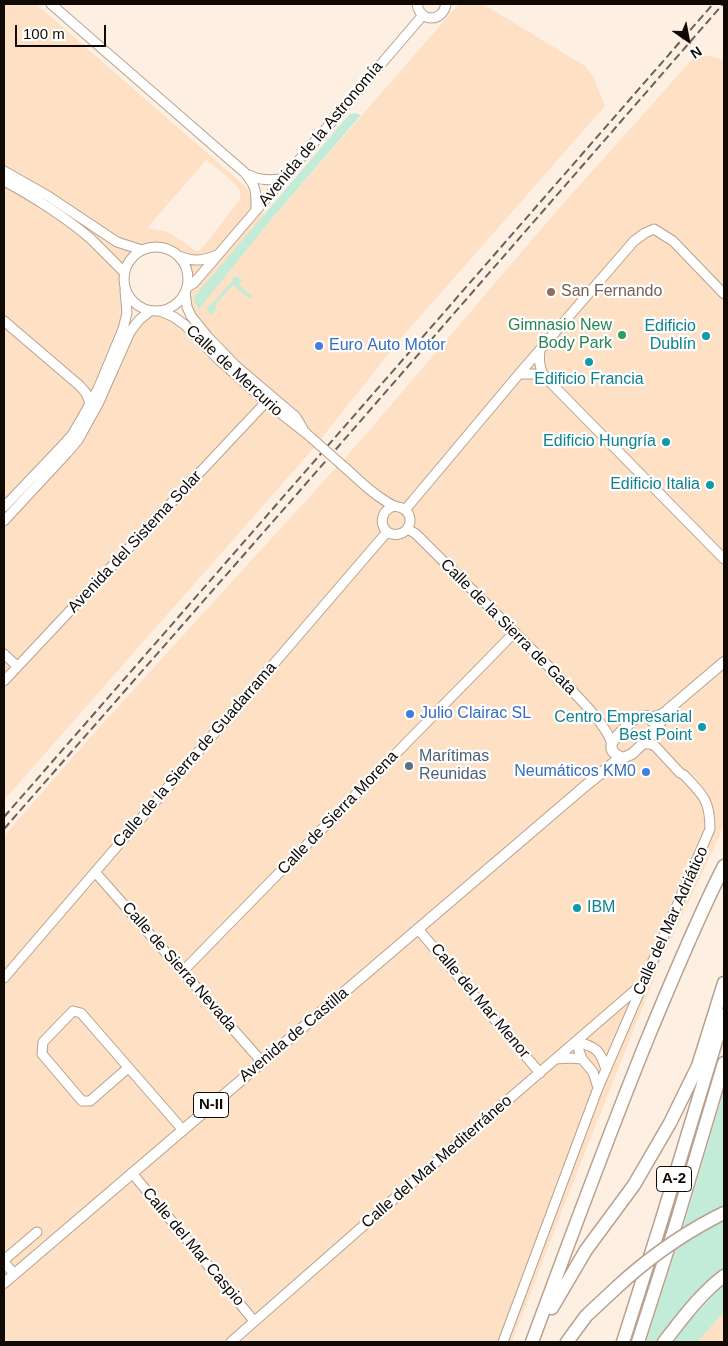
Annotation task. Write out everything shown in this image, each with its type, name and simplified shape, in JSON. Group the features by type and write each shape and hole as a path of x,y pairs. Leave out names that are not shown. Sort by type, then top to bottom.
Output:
{"highway":[{"path":"533,1342 627,1090 681,958 724,866"},
{"path":"533,1342 586,1250 634,1185 670,1123 698,1066 724,983"},
{"name":"A-2","path":"623,1342 724,1015"},
{"name":"A-2","path":"638,1342 724,1063"},
{"path":"567,1342 586,1316 638,1268 691,1230 719,1216"},
{"path":"664,1342 704,1294 724,1276"}],"main road":[{"name":"N-II","path":"612,747 613,739 636,718 654,717 664,713 724,662"},
{"path":"647,716 655,724 655,731"},
{"name":"N-II","path":"623,758 632,754 655,731"},
{"path":"612,747 615,753 623,758"},
{"name":"Avenida de Castilla","path":"584,787 609,756 612,747"},
{"name":"Avenida de Castilla","path":"4,1283 584,787 608,767 623,758"}],"street":[{"path":"51,4 244,172 256,188 256,210"},
{"path":"416,4 418,10 423,15 431,18 439,16 445,9 446,4"},
{"name":"Avenida de la Astronomía","path":"186,289 194,283 423,15"},
{"path":"4,171 48,196 117,242 142,250"},
{"path":"244,172 263,180 283,178"},
{"path":"4,181 72,225 99,247 124,272"},
{"path":"405,510 634,241 645,233 654,229 673,241 724,294"},
{"path":"4,521 67,453 89,422 102,389 123,329 127,313 123,280 128,262 142,250 154,247 171,250 184,263 187,272 186,289 179,301 170,308 155,311 139,320 130,332 102,389 90,404 72,435 5,506"},
{"path":"178,256 187,260 197,261 206,260 219,254"},
{"name":"Calle de Mercurio","path":"186,289 187,307 191,316 208,337 236,366 296,417 306,434"},
{"path":"125,290 130,300 139,307 155,311"},
{"name":"Calle de Mercurio","path":"155,311 174,316 185,325 217,358 266,402 306,434 373,493"},
{"path":"4,320 80,386 86,393 90,404"},
{"path":"540,350 540,369 544,376 724,560"},
{"path":"519,374 544,376"},
{"path":"258,385 266,402 284,408"},
{"path":"80,386 102,389"},
{"name":"Avenida del Sistema Solar","path":"4,681 266,402"},
{"path":"373,493 400,507 409,514 408,529 404,533 392,534 383,527 381,508 373,493"},
{"path":"383,515 387,510 395,506"},
{"name":"Calle de la Sierra de Gata","path":"408,529 416,534 572,691 605,728 612,747"},
{"name":"Calle de la Sierra de Guadarrama","path":"4,978 387,532"},
{"name":"Calle de Sierra Morena","path":"182,972 515,632"},
{"path":"4,654 17,666"},
{"name":"N-II","path":"655,731 667,717 724,667"},
{"path":"605,728 614,731 622,730"},
{"name":"Calle del Mar Adriático","path":"655,731 660,744 683,770 684,775"},
{"name":"Calle del Mar Adriático","path":"503,1342 598,1088 710,829 709,807 702,795 656,747 651,744 643,744"},
{"name":"Calle de Sierra Nevada","path":"95,872 262,1062"},
{"name":"Calle del Mar Menor","path":"418,929 540,1073"},
{"name":"Calle del Mar Mediterráneo","path":"231,1342 643,984"},
{"path":"128,1068 90,1101 82,1101 42,1054 43,1042 73,1011 81,1013 182,1129"},
{"path":"576,1042 582,1059 592,1072 598,1088"},
{"path":"576,1042 593,1047 598,1051 606,1070"},
{"path":"556,1059 582,1059"},
{"name":"Calle del Mar Caspio","path":"132,1173 254,1321"},
{"path":"14,1274 4,1261 37,1232"}],"shaded area":[{"path":"4,4 36,4 245,186 269,222 459,4 483,4 585,66 593,76 605,106 402,337 312,450 4,800 4,521 78,439 99,402 130,332 139,320 150,311 160,311 174,317 185,325 217,358 266,402 306,433 296,417 236,366 207,337 191,316 187,307 185,292 188,280 184,263 171,250 154,247 142,250 128,262 123,280 127,313 123,329 98,389 82,418 72,435 4,507","holes":["206,160 223,173 240,191 239,201 200,251 195,251 168,232 147,228"]},
{"path":"698,53 724,60 724,826 660,963 512,1342 4,1342 4,836 95,732 362,439 554,214"},
{"path":"724,1312 724,1342 697,1342 702,1335"}],"green space":[{"path":"355,113 361,115 269,222 199,309 194,301 194,297 347,117"},
{"path":"236,276 242,280 239,285 252,296 250,299 233,285 215,305 217,307 211,315 207,310 208,305 210,306 233,280 232,278"},
{"path":"724,1090 724,1205 683,1228"},
{"path":"724,1217 724,1269 659,1342 646,1342 678,1243"},
{"path":"724,1284 724,1312 697,1342 672,1342 680,1331"}],"railway":[{"path":"4,817 713,4"},
{"path":"4,829 723,4"}],"place":[{"name":"San Fernando","path":"551,292"},
{"name":"Gimnasio New Body Park","path":"622,335"},
{"name":"Edificio Dublín","path":"706,336"},
{"name":"Euro Auto Motor","path":"319,346"},
{"name":"Edificio Francia","path":"589,362"},
{"name":"Edificio Hungría","path":"666,442"},
{"name":"Edificio Italia","path":"710,485"},
{"name":"Julio Clairac SL","path":"410,714"},
{"name":"Centro Empresarial Best Point","path":"702,727"},
{"name":"Marítimas Reunidas","path":"409,766"},
{"name":"Neumáticos KM0","path":"646,772"},
{"name":"IBM","path":"577,908"}]}
